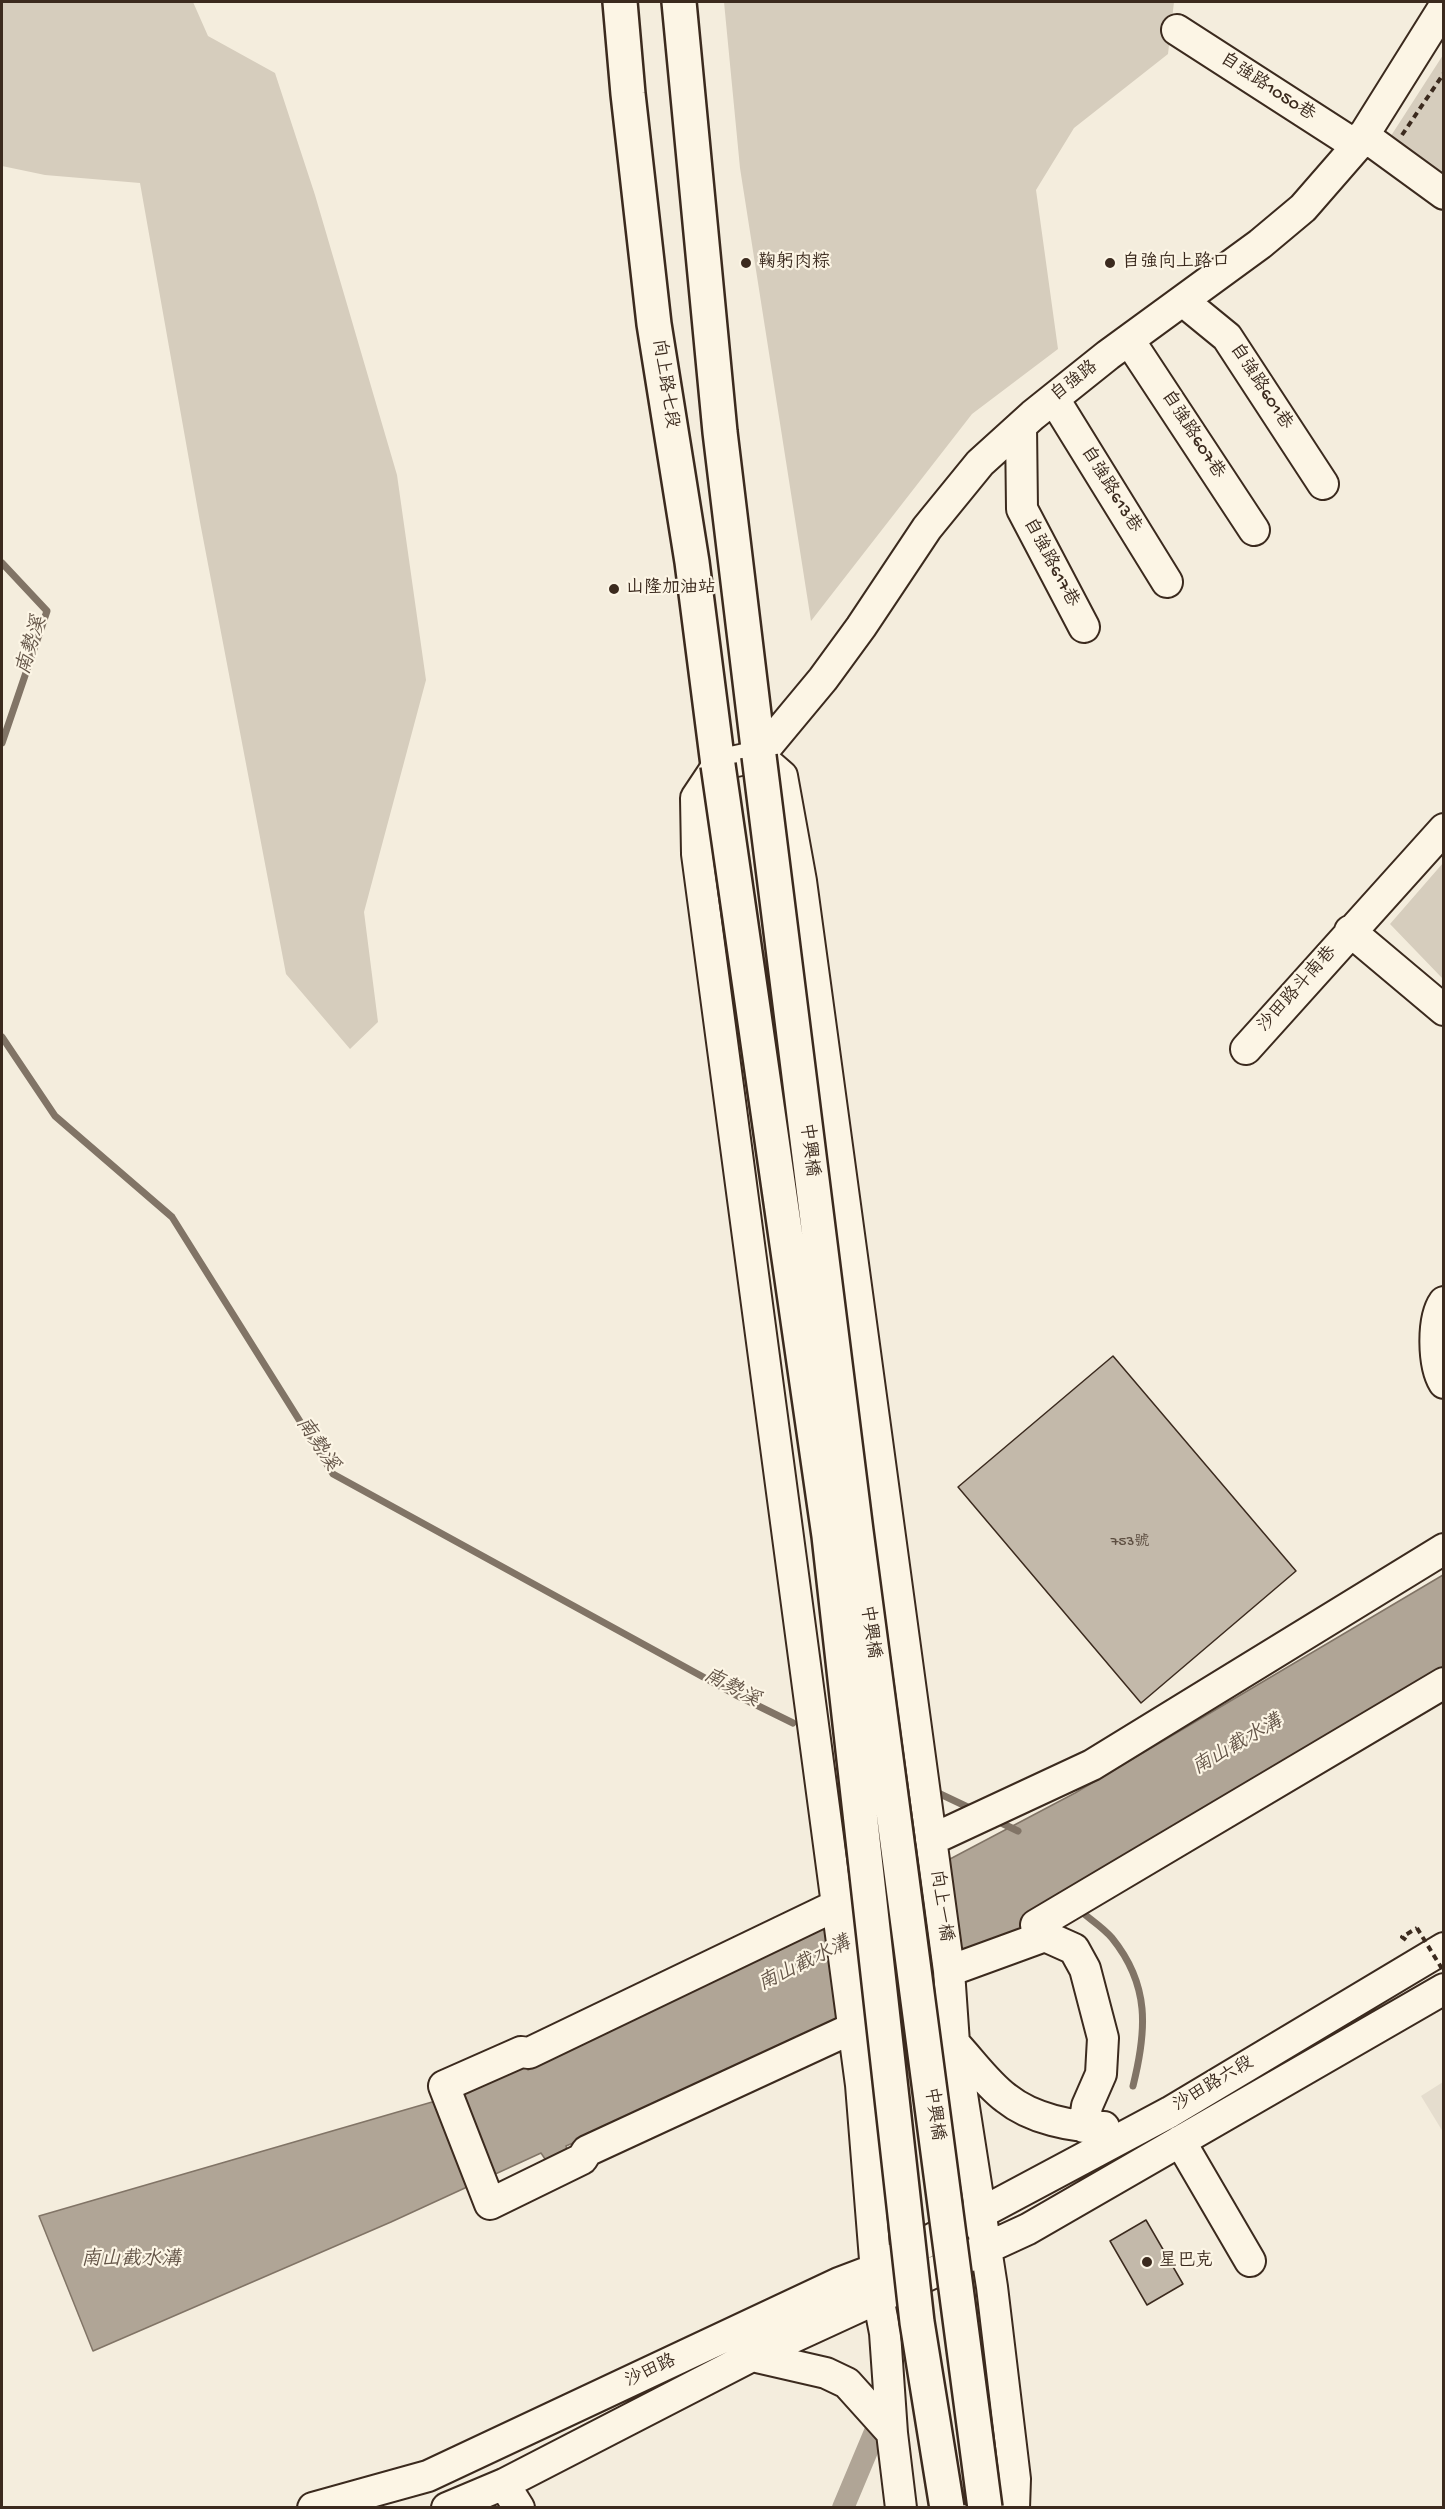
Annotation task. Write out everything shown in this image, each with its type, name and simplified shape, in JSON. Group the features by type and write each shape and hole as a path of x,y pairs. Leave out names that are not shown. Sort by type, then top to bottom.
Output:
{"main road":[{"name":"向上路七段","path":"620,2 654,324 692,562 718,765"},
{"path":"679,2 720,432 759,756"},
{"name":"中興橋","path":"759,756 856,1531 985,2508"},
{"name":"中興橋","path":"718,765 829,1536 917,2322 947,2508"}],"street":[{"name":"自強路","path":"759,756 823,679 927,528 981,463 1054,399 1260,244 1303,208 1360,140 1440,5"},
{"name":"自強路1050巷","path":"1177,30 1360,140 1443,194"},
{"name":"自強路601巷","path":"1183,301 1227,337 1323,484"},
{"name":"自強路607巷","path":"1130,340 1254,530"},
{"name":"自強路613巷","path":"1054,399 1167,582"},
{"name":"自強路617巷","path":"1021,426 1022,509 1084,627"},
{"path":"759,756 718,765 696,798 697,855 853,2028 901,2508"},
{"name":"向上一橋","path":"759,756 782,776 801,881 949,1971"},
{"name":"沙田路斗南巷","path":"1246,1049 1443,829"},
{"name":"沙田路斗南巷","path":"1350,931 1443,1010"},
{"path":"1443,1302 1440,1307 1436,1342 1437,1372 1443,1383"},
{"path":"932,1840 1092,1765 1443,1549"},
{"path":"1036,1924 1443,1683"},
{"path":"837,1905 529,2053 521,2052 444,2086 490,2204 582,2159 587,2151 853,2028"},
{"path":"1022,2508 974,2164 954,2043 949,1971 1045,1936 1074,1949 1086,1969 1103,2038 1101,2074 1087,2106 1084,2127"},
{"name":"沙田路六段","path":"980,2214 1143,2126 1433,1939"},
{"name":"沙田路六段","path":"986,2249 1028,2229 1443,1989"},
{"path":"954,2043 1004,2098 1027,2112 1084,2127 1143,2126"},
{"path":"1180,2141 1250,2261"},
{"name":"沙田路","path":"447,2508 512,2496 877,2283 980,2214"},
{"name":"沙田路","path":"314,2508 428,2476 839,2283 877,2283 986,2249"},
{"path":"752,2356 826,2373 847,2383 892,2433"},
{"path":"1010,2432 1015,2480 1014,2508"},
{"path":"896,2469 914,2508"}],"path":[{"path":"1408,145 1401,136 1405,127 1443,73"},
{"path":"1433,1939 1404,1941 1402,1937 1417,1928 1443,1972"}],"shaded area":[{"path":"2,2 193,2 208,36 275,73 315,195 397,475 426,680 364,912 378,1022 350,1049 286,974 200,522 140,183 45,175 2,166"},
{"path":"724,2 1174,2 1168,54 1074,128 1036,190 1058,349 972,414 811,621 740,168"},
{"path":"1443,55 1443,184 1387,142"},
{"path":"1443,863 1443,979 1390,924"},
{"path":"1443,2082 1443,2132 1421,2096"}],"water":[{"name":"南山截水溝","path":"1443,1575 1443,1670 1045,1916 826,2029 687,2095 566,2146 568,2156 547,2162 541,2153 391,2222 93,2351 39,2216 439,2100 521,2062 528,2070 808,1934 1075,1793"}],"building":[{"path":"1113,1356 1296,1571 1141,1703 958,1487"},
{"name":"星巴克","path":"1146,2220 1183,2284 1147,2305 1110,2241"}],"waterway":[{"name":"南勢溪","path":"2,563 47,611 2,743"},
{"name":"南勢溪","path":"2,1037 55,1116 172,1217 333,1474 736,1695 793,1723"},
{"name":"南勢溪","path":"936,1792 974,1810"},
{"name":"南勢溪","path":"995,1820 1018,1831"},
{"name":"南勢溪","path":"1077,1908 1112,1938 1133,1973 1139,1991 1143,2027 1133,2086"},
{"name":"南勢溪","path":"843,2508 877,2427"}],"place":[{"name":"鞠躬肉粽","path":"746,263"},
{"name":"自強向上路口","path":"1110,263"},
{"name":"山隆加油站","path":"614,589"},
{"name":"星巴克","path":"1147,2262"}]}
